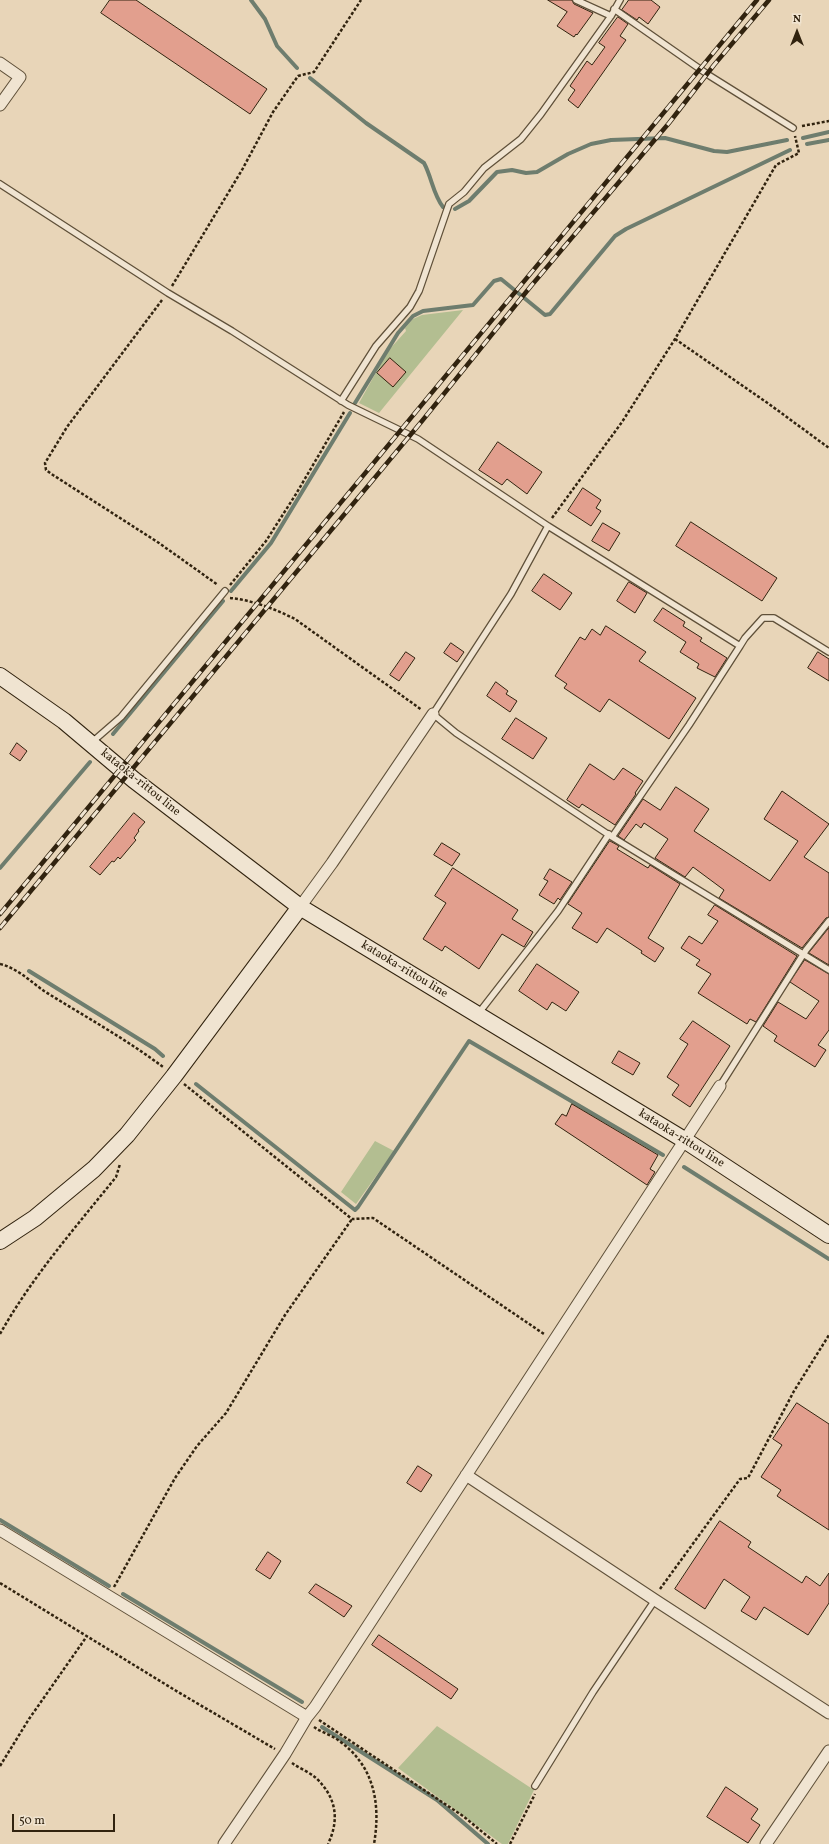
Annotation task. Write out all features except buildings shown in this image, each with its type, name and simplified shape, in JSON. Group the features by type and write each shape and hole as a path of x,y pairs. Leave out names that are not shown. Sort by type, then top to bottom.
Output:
{"main road":[{"name":"kataoka-rittou line","path":"0,676 64,721 134,780 300,907 686,1141 829,1235"},
{"path":"0,1241 35,1218 94,1169 127,1135 174,1076 300,907"}],"street":[{"path":"0,63 20,77 0,105"},
{"path":"300,907 332,864 434,714"},
{"path":"224,1844 284,1756 307,1717 316,1707 466,1475 686,1141 720,1086"},
{"path":"466,1475 654,1600 829,1713"},
{"path":"0,1530 307,1717"},
{"path":"766,1844 829,1752"}],"lane":[{"path":"576,0 611,16"},
{"path":"341,401 376,346 410,307 419,291 449,204 464,192 484,168 521,139 541,114 611,16 620,0"},
{"path":"614,9 710,76 793,128"},
{"path":"0,184 168,293 232,331 341,401 418,439 548,526 740,646"},
{"path":"548,526 511,594 434,714 456,733 610,836 829,970"},
{"path":"91,744 121,717 225,591"},
{"path":"478,1014 558,911 689,725 745,638 763,618 774,618 829,652"},
{"path":"720,1086 803,955 829,921"},
{"path":"535,1786 592,1692 654,1600"}],"path":[{"path":"361,0 314,72 298,76 273,112 242,170 168,293 67,427 45,463 46,470 159,543 225,591 230,598 242,599 284,613 295,619 424,712 434,714"},
{"path":"548,526 556,512 622,422 675,339 776,165 799,153 793,128 829,121"},
{"path":"675,339 769,404 829,448"},
{"path":"225,591 266,541 296,494 348,405"},
{"path":"0,964 10,966 41,989 146,1054 352,1219 373,1218 555,1341"},
{"path":"0,1334 14,1309 54,1254 116,1177 120,1164"},
{"path":"109,1597 175,1478 197,1446 226,1413 285,1315 352,1219"},
{"path":"654,1600 740,1479 748,1478 794,1391 829,1335"},
{"path":"0,1583 284,1756 315,1777 327,1791 334,1805 334,1823 328,1844"},
{"path":"0,1766 29,1720 87,1636"},
{"path":"307,1717 358,1757 371,1778 376,1802 377,1825 374,1844"},
{"path":"307,1717 463,1816 498,1844"},
{"path":"510,1844 536,1791 535,1786"}],"green space":[{"path":"463,310 379,413 359,403 388,351 406,331 405,328 413,319 422,315"},
{"path":"375,1141 394,1151 356,1204 341,1192"},
{"path":"437,1726 534,1790 508,1844 502,1844 398,1768"}],"waterway":[{"path":"251,0 265,19 277,46 297,68"},
{"path":"310,78 366,123 424,163 437,197 443,207"},
{"path":"803,138 829,132"},
{"path":"455,209 469,201 497,172 512,170 526,173 537,172 568,154 591,144 611,140 665,138 714,151 727,152 787,140"},
{"path":"807,144 829,140"},
{"path":"355,403 398,333 413,316 423,311 473,305 494,281 501,279 545,315 550,314 615,236 626,229 790,150"},
{"path":"231,591 271,543 350,413"},
{"path":"113,734 223,601"},
{"path":"0,868 90,762"},
{"path":"29,971 155,1049 163,1056"},
{"path":"196,1084 355,1210 469,1041 663,1155"},
{"path":"684,1167 829,1259"},
{"path":"0,1520 109,1586"},
{"path":"123,1594 302,1702"},
{"path":"322,1727 437,1800 488,1844"}],"railway":[{"path":"0,914 757,0"},
{"path":"0,928 422,421 531,286 669,123 714,65 769,0"}]}
